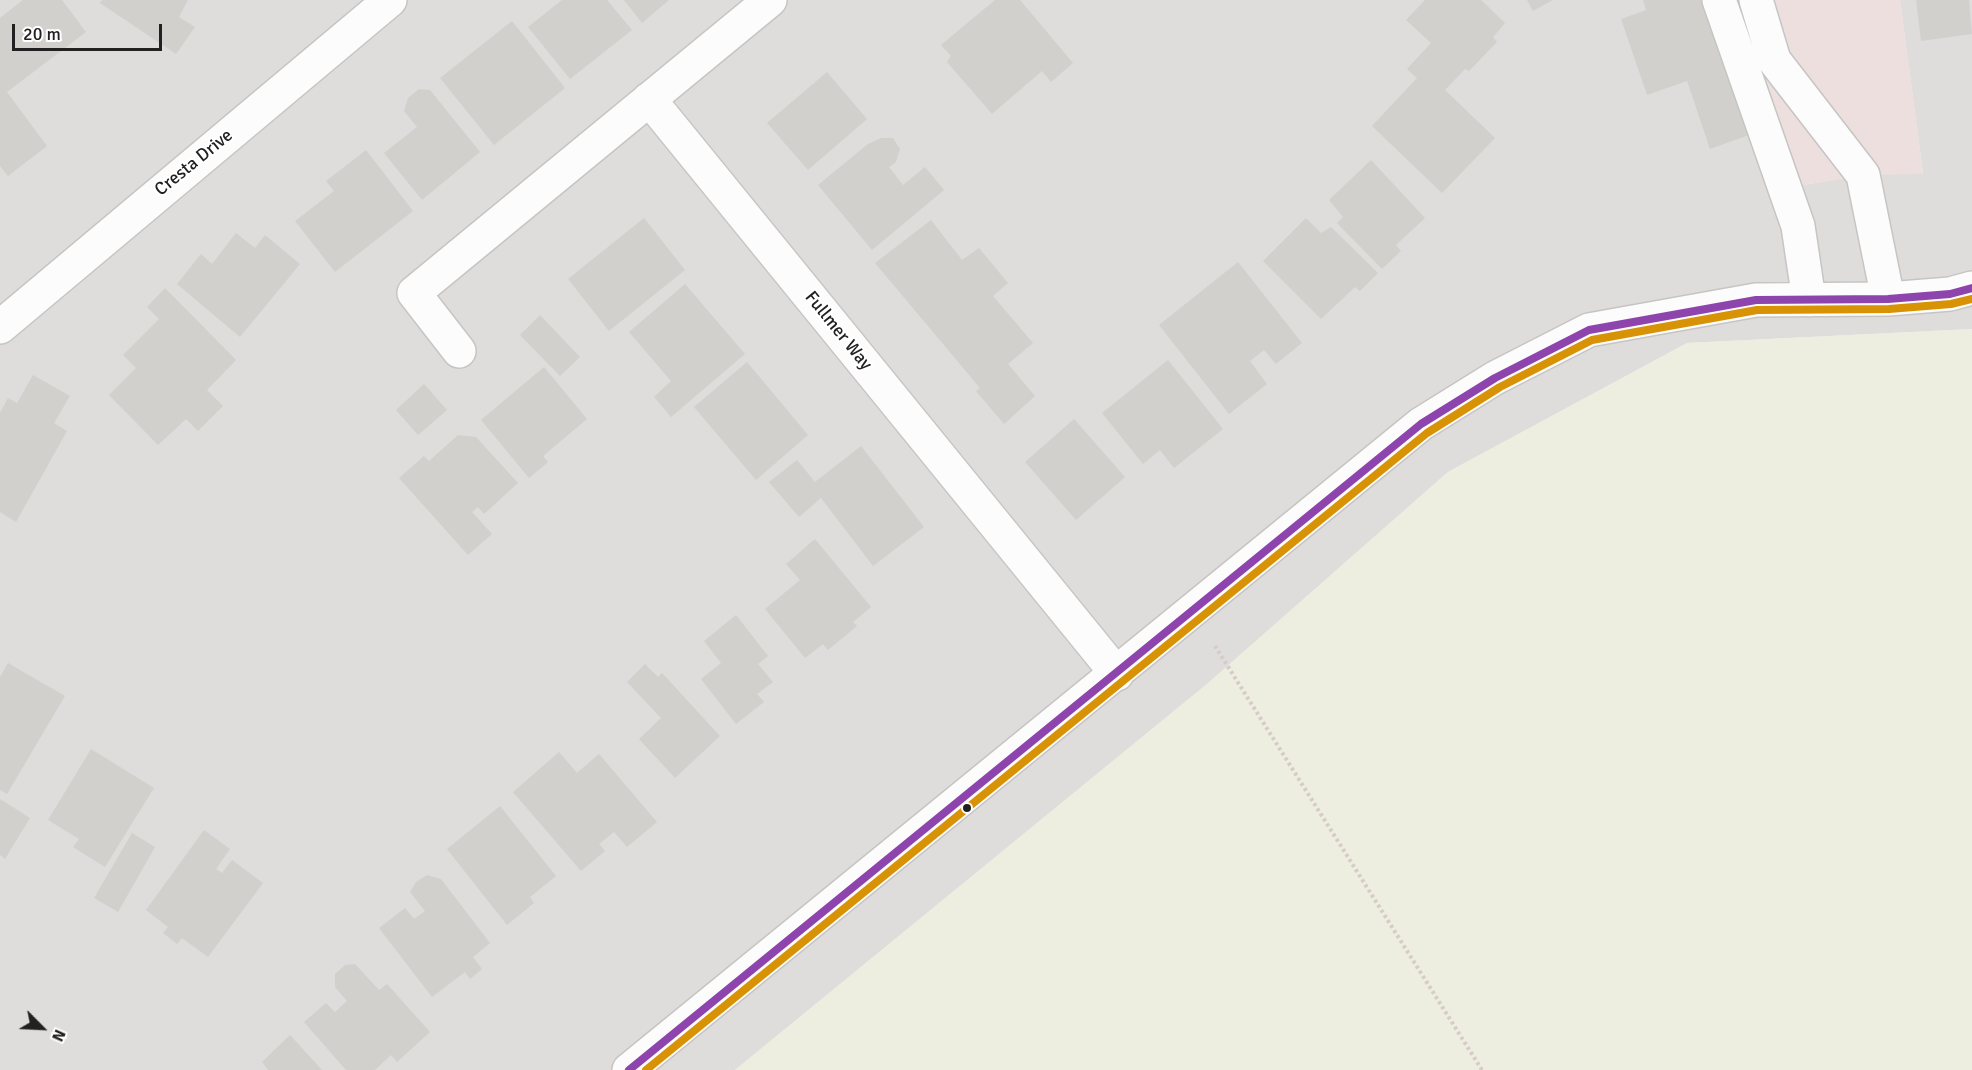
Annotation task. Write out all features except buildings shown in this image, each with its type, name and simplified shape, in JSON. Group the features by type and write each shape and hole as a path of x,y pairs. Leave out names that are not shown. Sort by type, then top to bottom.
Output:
{"street":[{"name":"Cresta Drive","path":"0,327 390,0"},
{"path":"459,351 414,293 770,0"},
{"path":"1719,0 1798,226 1809,300"},
{"path":"1756,0 1774,60 1863,175 1888,299"},
{"name":"Fullmer Way","path":"649,99 1117,674"},
{"path":"629,1070 1421,424 1495,378 1589,330 1756,300 1888,299 1950,294 1972,288"}],"path":[{"path":"1192,610 1482,1070"}],"shaded area":[{"path":"0,0 1738,0 1803,185 1863,175 1923,173 1900,0 1972,0 1972,329 1687,343 1448,472 1207,684 735,1070 0,1070"},
{"path":"1738,0 1900,0 1923,174 1863,175 1803,185"},
{"path":"1972,329 1972,1070 735,1070 1207,684 1448,472 1687,343"}],"transit line":[{"path":"629,1070 1421,424 1495,378 1589,330 1756,300 1888,299 1950,294 1972,288"},
{"path":"646,1070 1427,433 1500,387 1592,340 1757,310 1889,309 1951,304 1972,299"}]}
